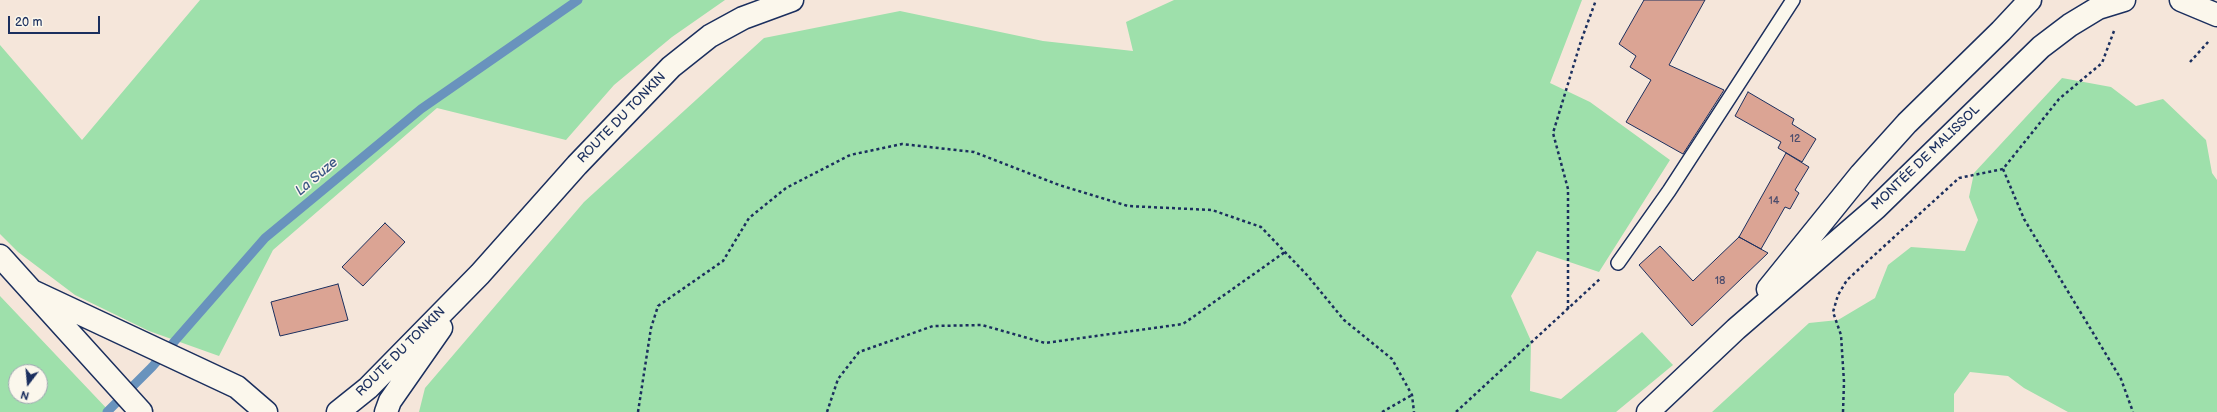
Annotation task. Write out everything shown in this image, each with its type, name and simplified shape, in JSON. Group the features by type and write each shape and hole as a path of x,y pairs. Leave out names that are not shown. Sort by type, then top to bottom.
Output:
{"street":[{"name":"ROUTE DU TONKIN","path":"338,412 368,388 480,274 577,165 671,67 710,36 743,18 792,0"},
{"name":"MONTÉE DE MALISSOL","path":"1736,329 1861,174 1907,123 2001,31 2030,0"},
{"name":"MONTÉE DE MALISSOL","path":"1648,412 1736,329 1876,208 2041,48 2070,25 2098,8 2124,0"},
{"path":"2181,0 2217,15"},
{"path":"0,256 141,412"},
{"name":"ROUTE DU TONKIN","path":"386,412 390,401 480,274"},
{"path":"32,291 237,388 266,412"}],"lane":[{"path":"1618,263 1669,191 1793,0"}],"path":[{"path":"1568,309 1568,189 1553,133 1581,41 1596,0"},
{"path":"1843,412 1844,382 1841,335 1833,312 1838,295 1847,280 1959,178 2003,169 2059,100 2102,63 2116,24"},
{"path":"2190,62 2213,37"},
{"path":"638,412 651,328 658,306 724,261 749,218 786,188 850,155 902,144 974,152 1059,184 1128,206 1212,210 1261,227 1285,252 1344,320 1392,359 1412,395 1414,412"},
{"path":"2003,169 2024,219 2121,379 2134,412"},
{"path":"827,412 838,379 859,352 933,326 982,325 1045,343 1183,324 1285,252"},
{"path":"1456,412 1618,263"},
{"path":"1382,412 1412,395"}],"green space":[{"path":"200,0 725,0 672,37 614,85 566,140 437,108 273,250 219,356 149,331 75,295 18,252 0,234 0,45 82,140"},
{"path":"1174,0 1582,0 1550,83 1590,102 1670,160 1599,272 1537,251 1511,296 1531,341 1530,391 1561,399 1642,332 1673,365 1616,412 419,412 425,388 584,202 764,38 900,11 1043,41 1133,51 1126,22"},
{"path":"2062,78 2111,87 2136,106 2163,99 2206,140 2212,173 2217,180 2217,412 2068,412 2024,388 2008,376 1970,372 1954,394 1954,412 1712,412 1809,323 1838,320 1875,298 1888,265 1911,247 1965,251 1978,220 1969,197 1974,173"},
{"path":"0,296 110,412 0,412"}],"building":[{"path":"1644,0 1705,0 1669,65 1724,90 1683,154 1626,122 1651,80 1630,67 1636,56 1619,44"},
{"path":"1748,92 1794,119 1792,124 1816,139 1802,162 1778,148 1781,142 1735,116"},
{"path":"1786,153 1809,167 1795,190 1799,193 1790,209 1785,207 1761,249 1739,237"},
{"path":"385,223 405,242 363,286 342,267"},
{"path":"1739,237 1768,253 1692,326 1639,265 1660,246 1693,281"},
{"path":"338,284 348,320 280,336 271,302"}],"waterway":[{"name":"La Suze","path":"107,412 152,367 265,238 421,109 578,0"}]}
